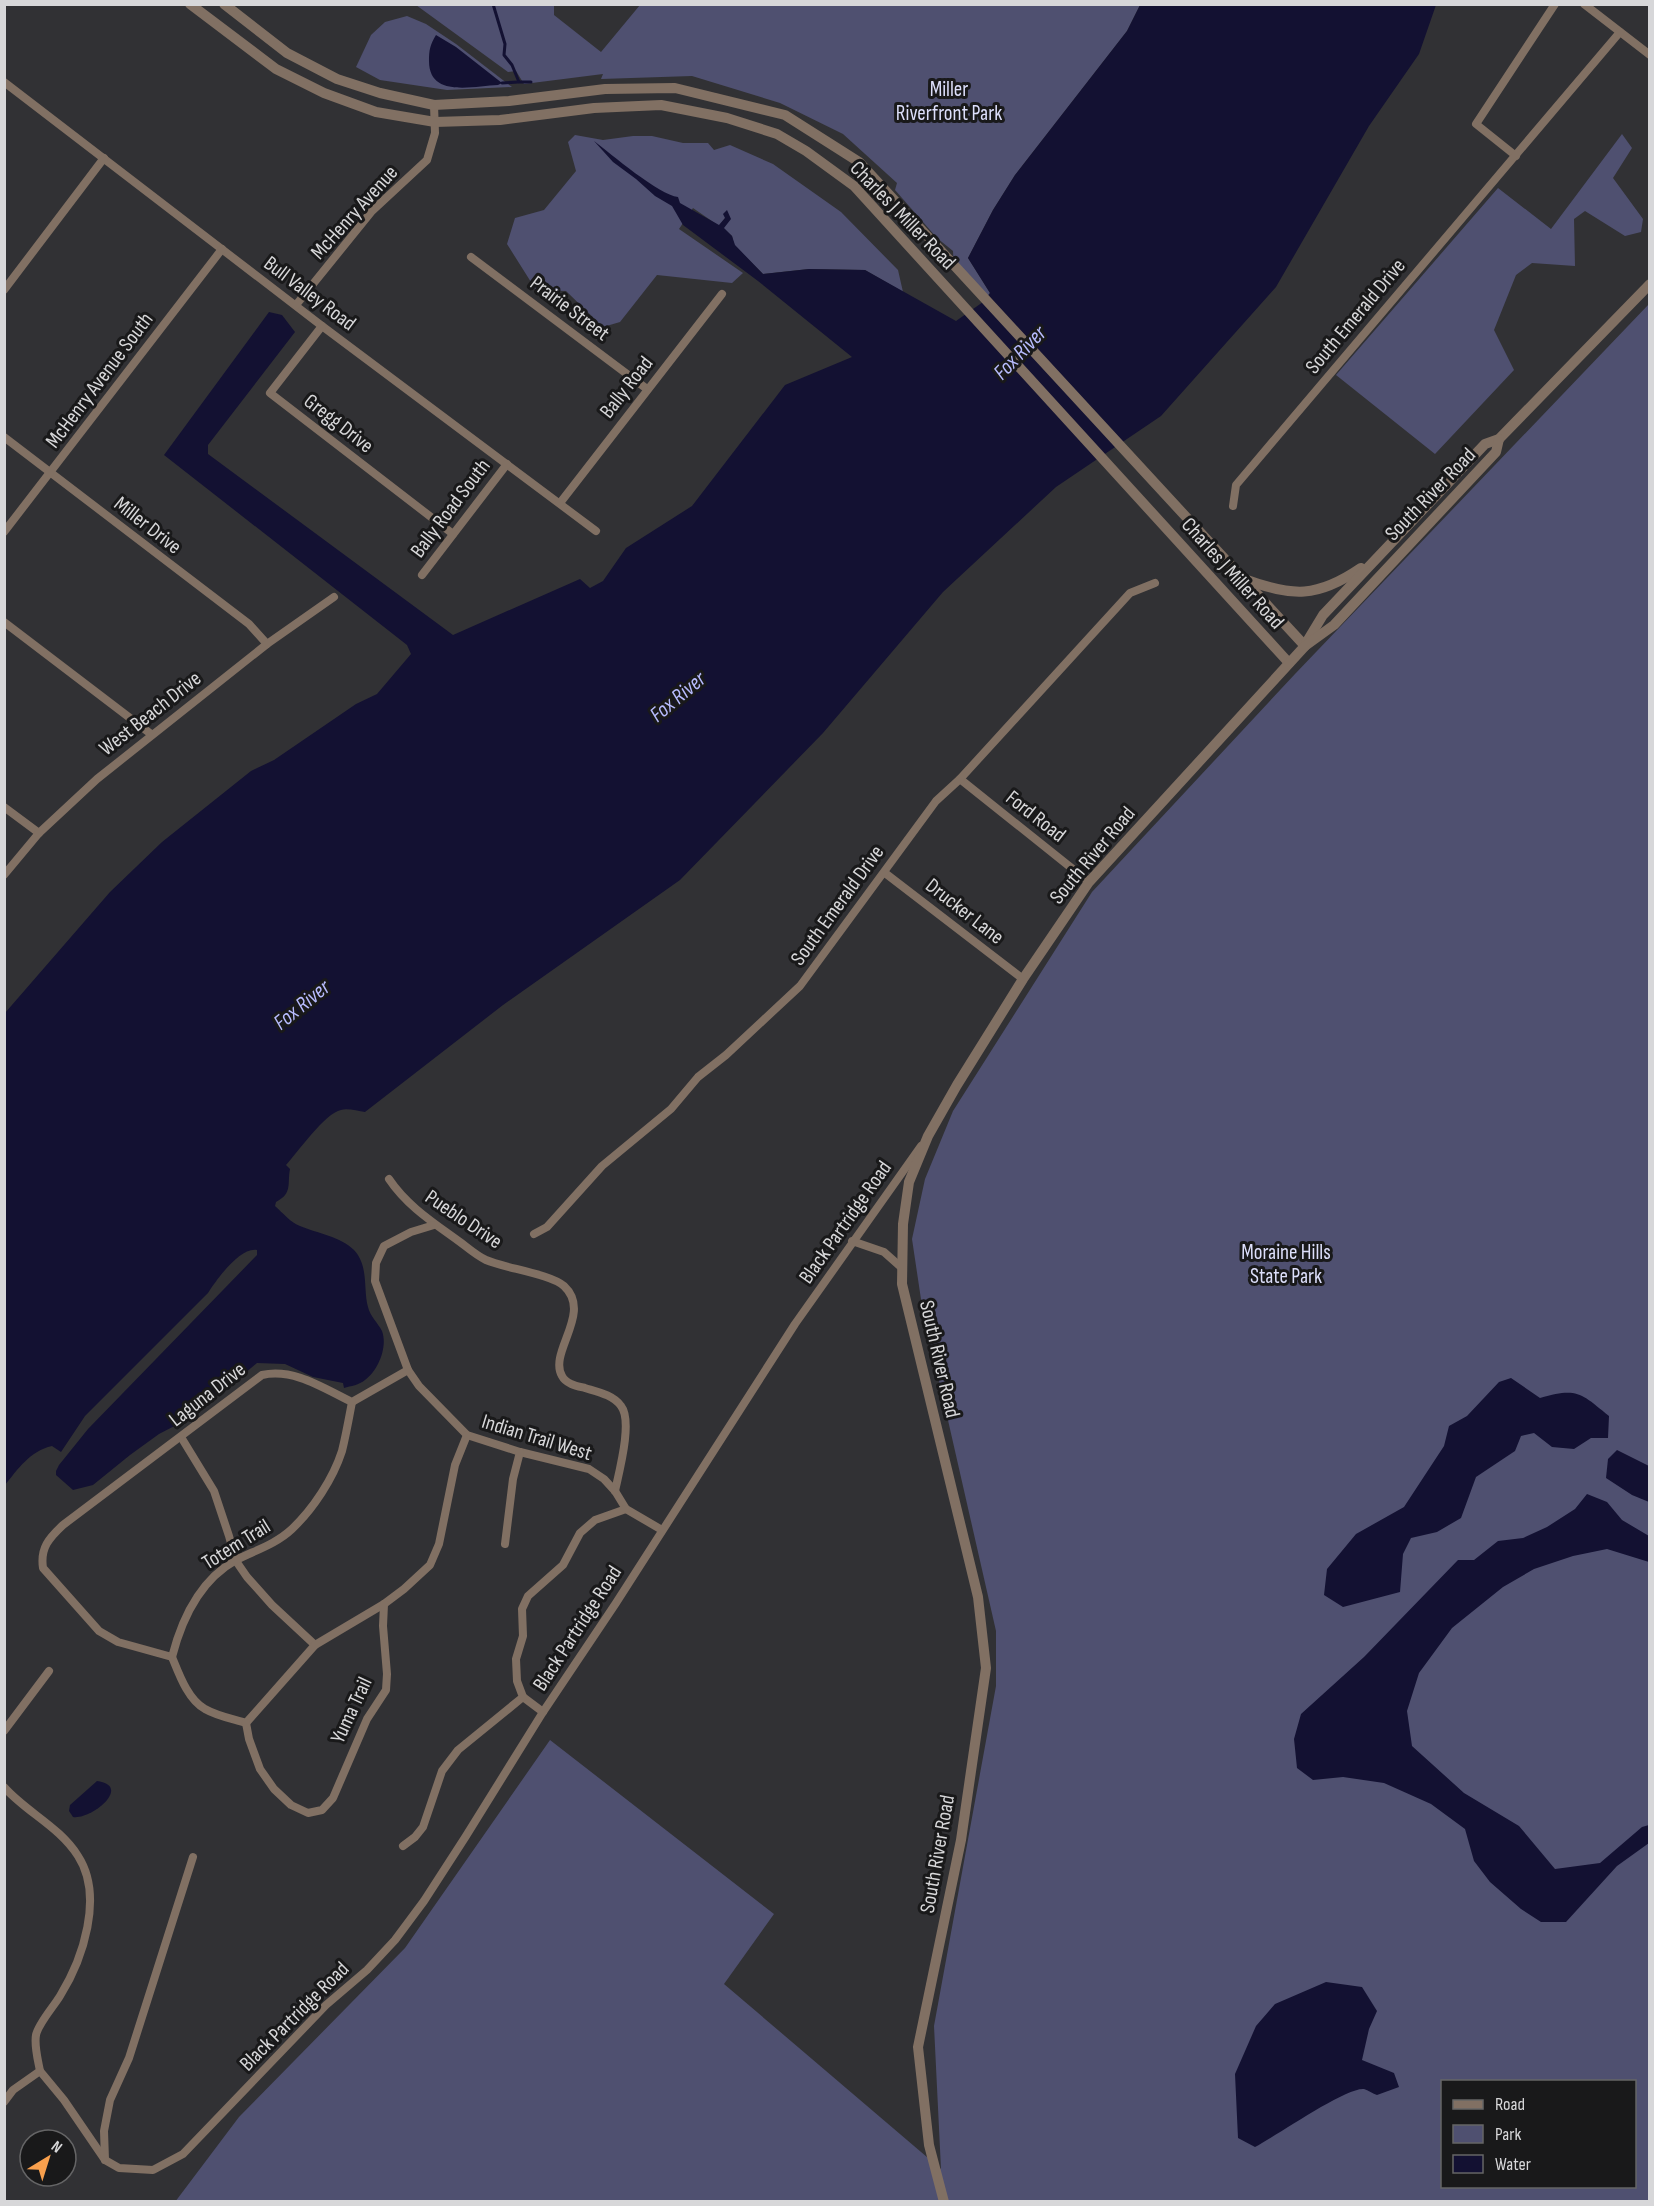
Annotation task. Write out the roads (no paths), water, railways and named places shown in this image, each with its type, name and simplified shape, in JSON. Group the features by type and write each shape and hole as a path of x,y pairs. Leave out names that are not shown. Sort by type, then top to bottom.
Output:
{"street":[{"name":"Charles J Miller Road","path":"190,4 276,69 324,93 376,112 435,122 500,120 594,108 661,105 727,118 777,134 806,151 854,186 1289,663"},
{"name":"Charles J Miller Road","path":"224,4 287,53 337,79 380,93 434,105 508,101 604,89 675,88 785,115 859,162 1305,646"},
{"path":"1516,156 1476,124 1555,4"},
{"path":"1584,4 1650,55"},
{"name":"South Emerald Drive","path":"1233,506 1236,484 1620,32"},
{"name":"Bull Valley Road","path":"4,82 322,326 596,531"},
{"name":"McHenry Avenue","path":"296,305 372,211 427,160 435,133 434,105"},
{"path":"4,290 104,158"},
{"name":"McHenry Avenue South","path":"4,532 222,249"},
{"name":"Prairie Street","path":"471,257 647,389"},
{"name":"South River Road","path":"1305,646 1323,615 1485,444 1499,439 1650,284"},
{"name":"Bally Road","path":"560,503 722,294"},
{"name":"Gregg Drive","path":"322,326 270,393 453,534"},
{"name":"Miller Drive","path":"4,437 249,624 267,644"},
{"name":"South River Road","path":"944,2202 929,2145 918,2047 961,1840 986,1668 978,1597 902,1284 903,1224 909,1182 928,1136 957,1085 1023,979 1089,882 1305,646 1334,625 1496,452 1499,439"},
{"name":"Bally Road South","path":"422,575 507,464"},
{"path":"1243,578 1274,590 1312,593 1344,580 1381,554"},
{"name":"South Emerald Drive","path":"534,1234 547,1227 602,1166 671,1109 698,1077 726,1055 800,986 936,801 960,779 1130,593 1155,583"},
{"name":"West Beach Drive","path":"4,875 39,833 97,779 267,644 334,597"},
{"path":"4,622 151,734"},
{"name":"Ford Road","path":"960,779 1089,882"},
{"path":"4,807 39,833"},
{"name":"Drucker Lane","path":"885,873 1023,979"},
{"name":"Black Partridge Road","path":"105,2160 119,2168 153,2170 183,2154 326,2005 367,1970 395,1940 424,1901 543,1712 795,1324 928,1136"},
{"name":"Pueblo Drive","path":"389,1179 400,1195 434,1225 485,1260 541,1276 563,1285 568,1291 575,1309 559,1366 562,1377 572,1384 606,1395 622,1407 627,1424 615,1491"},
{"path":"352,1402 408,1370 375,1281 376,1263 384,1246 411,1232 434,1225"},
{"path":"852,1241 884,1252 902,1268"},
{"name":"Indian Trail West","path":"408,1370 420,1386 467,1435 589,1470 604,1479 626,1509 662,1530"},
{"name":"Laguna Drive","path":"172,1657 118,1642 99,1631 43,1568 41,1555 49,1539 63,1525 224,1405 243,1387 262,1375 289,1373 352,1402"},
{"name":"Totem Trail","path":"172,1657 186,1617 206,1584 236,1561 277,1541 293,1528 315,1502 334,1471 342,1452 352,1402"},
{"path":"172,1657 185,1686 204,1709 246,1723 315,1645 384,1604 430,1565 439,1544 455,1465 467,1435"},
{"path":"181,1437 214,1491 236,1561 272,1605 315,1645"},
{"path":"505,1544 513,1479 520,1452"},
{"path":"543,1712 523,1697 517,1681 516,1659 523,1636 522,1609 528,1596 563,1565 580,1533 595,1520 626,1509"},
{"name":"Yuma Trail","path":"246,1723 260,1769 274,1788 291,1805 308,1813 322,1810 333,1798 367,1719 386,1690 387,1674 382,1626 384,1604"},
{"path":"4,1731 49,1671"},
{"path":"403,1846 423,1827 442,1771 458,1750 523,1697"},
{"path":"4,1787 14,1798 62,1837 78,1856 86,1874 89,1900 88,1925 78,1962 62,1994 36,2033 36,2050 40,2071 64,2100 105,2160"},
{"path":"105,2160 104,2131 110,2100 129,2058 193,1857"},
{"path":"4,2102 13,2090 40,2071"}],"water":[{"name":"Fox River","path":"1140,5 1436,5 1419,54 1369,126 1276,287 1161,416 1056,487 943,592 823,733 680,880 503,1005 365,1112 346,1109 327,1118 286,1165 290,1169 287,1192 276,1202 275,1206 297,1225 349,1246 359,1256 362,1263 368,1307 384,1337 381,1358 370,1376 360,1383 344,1388 343,1383 313,1377 285,1364 257,1363 231,1385 204,1402 186,1420 159,1434 93,1485 73,1490 56,1475 59,1465 88,1429 257,1255 257,1250 250,1250 230,1265 208,1293 85,1416 61,1452 52,1446 37,1452 25,1461 5,1485 5,1013 110,892 162,842 251,771 274,760 356,704 377,694 411,654 407,645 164,455 269,312 282,315 295,332 208,445 208,454 453,635 580,579 590,588 603,581 626,548 692,506 785,385 852,357 758,281 683,225 672,206 655,196 613,162 594,141 648,182 678,197 680,203 719,225 725,218 723,214 727,210 731,219 724,228 732,236 735,245 763,274 809,269 865,270 956,321 983,302 990,293 968,258 993,210 1015,175 1127,31"},
{"path":"436,35 456,47 502,83 465,88 444,85 436,80 431,73 429,61 430,48"},
{"path":"1511,1378 1540,1398 1562,1393 1585,1397 1609,1416 1608,1438 1591,1438 1574,1449 1552,1447 1534,1433 1521,1436 1515,1451 1476,1477 1461,1518 1437,1532 1411,1538 1403,1554 1400,1592 1343,1607 1324,1595 1327,1569 1356,1534 1404,1507 1444,1446 1449,1426 1467,1416 1499,1382"},
{"path":"1617,1450 1649,1466 1649,1502 1632,1495 1606,1478 1608,1459"},
{"path":"1587,1494 1607,1502 1622,1520 1649,1536 1649,1562 1607,1549 1573,1556 1534,1569 1503,1587 1452,1628 1419,1673 1407,1711 1412,1746 1464,1793 1519,1826 1555,1869 1600,1863 1642,1827 1649,1825 1649,1843 1617,1866 1566,1922 1541,1922 1521,1909 1490,1882 1474,1861 1465,1829 1431,1804 1384,1783 1343,1777 1313,1780 1297,1768 1294,1739 1301,1714 1364,1657 1458,1560 1474,1560 1498,1541 1523,1538 1547,1527 1575,1509"},
{"path":"97,1781 107,1784 111,1789 110,1795 98,1808 81,1817 73,1817 69,1811 70,1805"},
{"path":"1326,1982 1362,1987 1377,2011 1369,2029 1362,2060 1394,2073 1399,2087 1377,2095 1364,2089 1355,2090 1311,2113 1255,2147 1238,2138 1235,2074 1256,2026 1275,2004"}],"waterway":[{"path":"493,4 505,44 504,55 512,65 519,82 531,82"},
{"path":"502,83 518,82"}],"park label":[{"name":"Miller Riverfront Park","path":"949,101"},
{"name":"Moraine Hills State Park","path":"1286,1264"}]}
